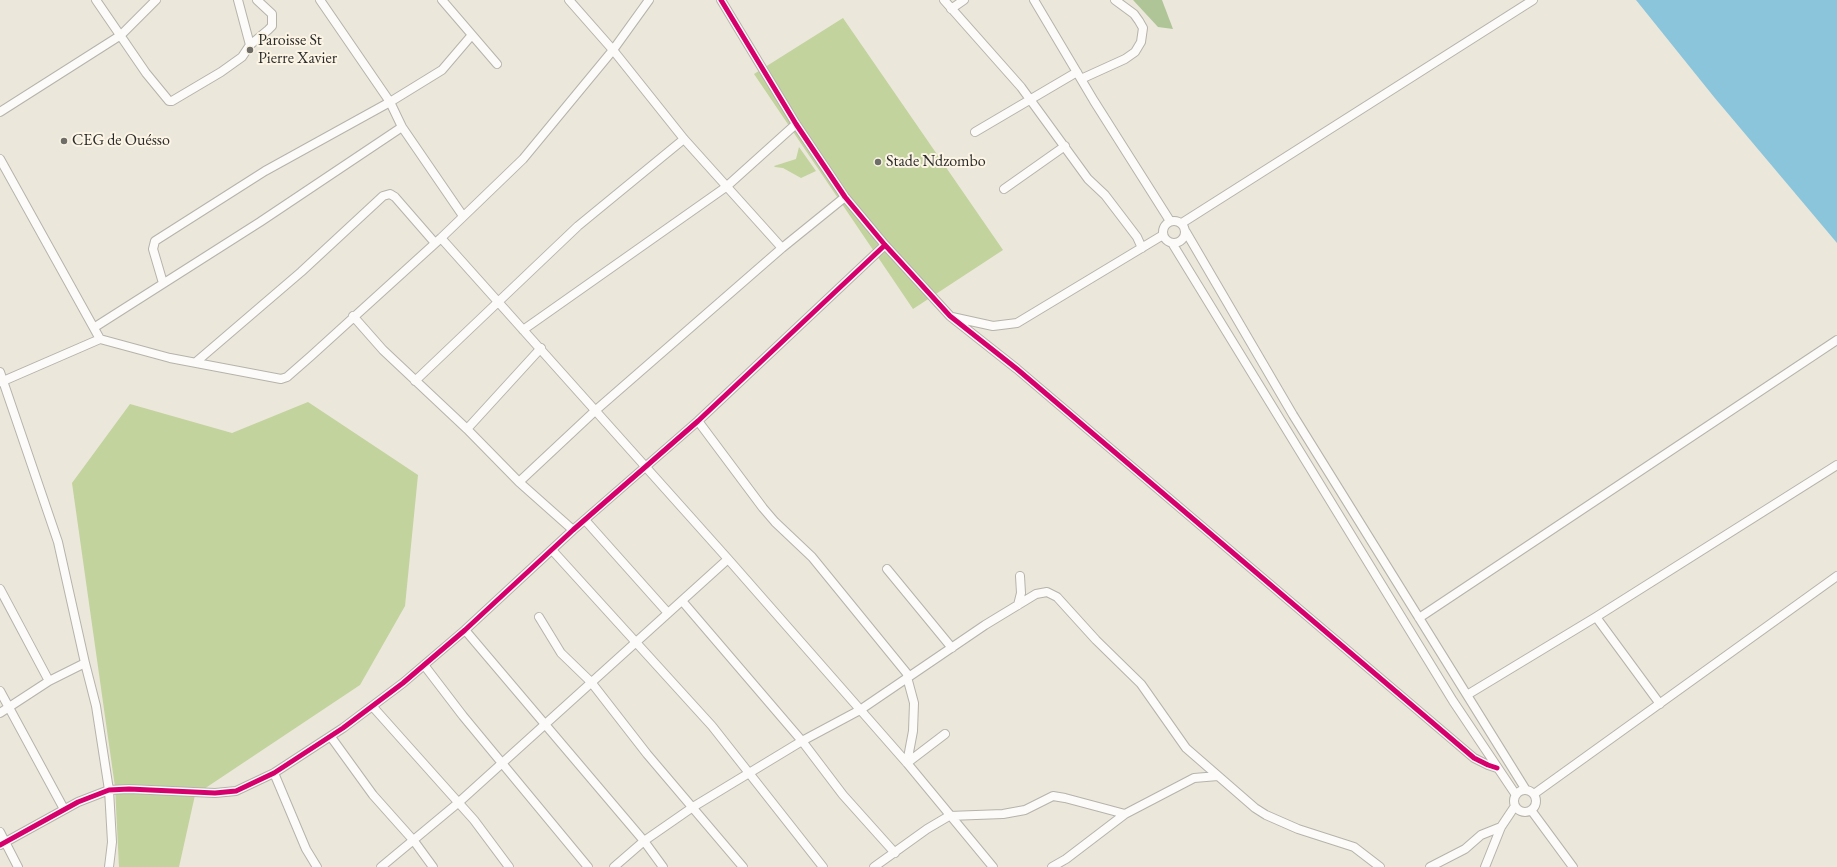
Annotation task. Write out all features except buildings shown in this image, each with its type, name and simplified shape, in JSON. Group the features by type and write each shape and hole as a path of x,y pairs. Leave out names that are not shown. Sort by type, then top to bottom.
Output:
{"street":[{"path":"96,0 146,73 169,101 172,101 221,72 242,57 250,45 268,30 273,20 272,14 257,0"},
{"path":"0,112 121,35 156,0"},
{"path":"238,0 250,45"},
{"path":"320,0 390,102 402,127 463,216"},
{"path":"442,0 471,36 497,64"},
{"path":"569,0 613,50 684,139 782,248"},
{"path":"2,382 100,339 170,358 281,379 287,377 438,241 523,158 613,50 649,0"},
{"path":"721,0 796,124 845,197 884,245 950,316 1083,424 1474,758 1497,768"},
{"path":"944,0 1022,86 1088,179 1104,195 1137,237 1142,248"},
{"path":"951,9 964,0"},
{"path":"1034,0 1079,76 1170,221"},
{"path":"975,132 1031,100 1079,76 1124,59 1135,52 1141,42 1143,28 1134,14 1115,0"},
{"path":"1182,223 1533,0"},
{"path":"164,284 154,250 155,241 264,171 390,102 442,70 471,36"},
{"path":"523,330 726,187 796,124"},
{"path":"95,327 260,222 402,127"},
{"path":"415,381 498,300 578,226 684,139"},
{"path":"1004,189 1065,146"},
{"path":"0,159 95,327 100,339"},
{"path":"196,362 301,272 383,196 390,194 498,300 907,763 949,816 993,867"},
{"path":"519,482 596,410 782,248 845,197"},
{"path":"1486,867 1501,827 1515,806 1516,795 1453,701 1172,243 1166,240 1163,235 1165,224 1174,220 1182,223 1293,415 1526,790 1534,794"},
{"path":"1172,243 1181,241 1186,232"},
{"path":"950,316 993,326 1017,323 1163,235"},
{"path":"2,843 78,802 109,790 129,789 226,792 247,786 274,773 331,737 373,707 465,630 644,466 698,421 884,245"},
{"path":"353,316 383,350 467,429 519,482 573,530"},
{"path":"1419,618 1837,340"},
{"path":"467,429 541,348"},
{"path":"0,372 2,382 60,549 96,706 109,790 112,842 109,867"},
{"path":"698,421 763,508 775,522 812,557 908,677 914,703 913,731 907,763"},
{"path":"1467,695 1596,617 1837,465"},
{"path":"585,520 668,613"},
{"path":"552,550 712,726 823,867"},
{"path":"381,867 458,803 635,642 683,602 728,559"},
{"path":"887,569 952,648"},
{"path":"1018,605 1021,593 1020,576"},
{"path":"1534,794 1837,576"},
{"path":"0,590 48,681"},
{"path":"614,867 644,842 693,807 802,741 860,710 1018,605 1042,592 1047,592 1057,597 1096,640 1141,684 1183,745 1254,808 1298,829 1354,847 1380,867"},
{"path":"683,602 802,741 842,794 895,854"},
{"path":"539,617 561,653 591,682 647,754 743,867"},
{"path":"1596,617 1660,704"},
{"path":"465,630 644,842 663,867"},
{"path":"0,713 48,681 85,663"},
{"path":"424,665 463,716 503,762 588,867"},
{"path":"0,691 64,809"},
{"path":"373,707 478,824 509,867"},
{"path":"907,763 945,734"},
{"path":"331,737 373,795 414,841 433,867"},
{"path":"274,773 306,849 317,867"},
{"path":"1052,867 1066,859 1125,814 1194,778 1218,776"},
{"path":"1516,795 1520,791 1526,790"},
{"path":"1515,806 1524,812 1531,810 1536,803 1534,794"},
{"path":"874,867 895,854 927,829 949,816 1004,814 1025,810 1053,796 1125,814"},
{"path":"1531,810 1573,867"},
{"path":"1430,867 1465,849 1480,835 1501,827"},
{"path":"0,832 2,843 18,867"}],"green space":[{"path":"1133,0 1162,0 1173,29 1158,27"},
{"name":"Stade Ndzombo","path":"843,18 1003,250 913,309 754,74"},
{"path":"799,147 816,171 801,178 783,168 774,166 796,159"},
{"path":"308,402 418,475 405,606 360,685 195,795 179,867 119,867 115,787 72,483 130,404 232,433"}],"water":[{"path":"1636,0 1837,0 1837,243 1714,97"}],"cycle path":[{"path":"721,0 796,124 845,197 885,245 950,316 1017,369 1474,758 1497,768"},
{"path":"0,845 78,802 109,790 129,789 215,793 236,791 274,773 343,728 403,683 465,630 573,530 698,421 885,245"}],"place":[{"name":"Paroisse St Pierre Xavier","path":"250,50"},
{"name":"CEG de Ouésso","path":"64,141"},
{"name":"Stade Ndzombo","path":"878,162"}]}
